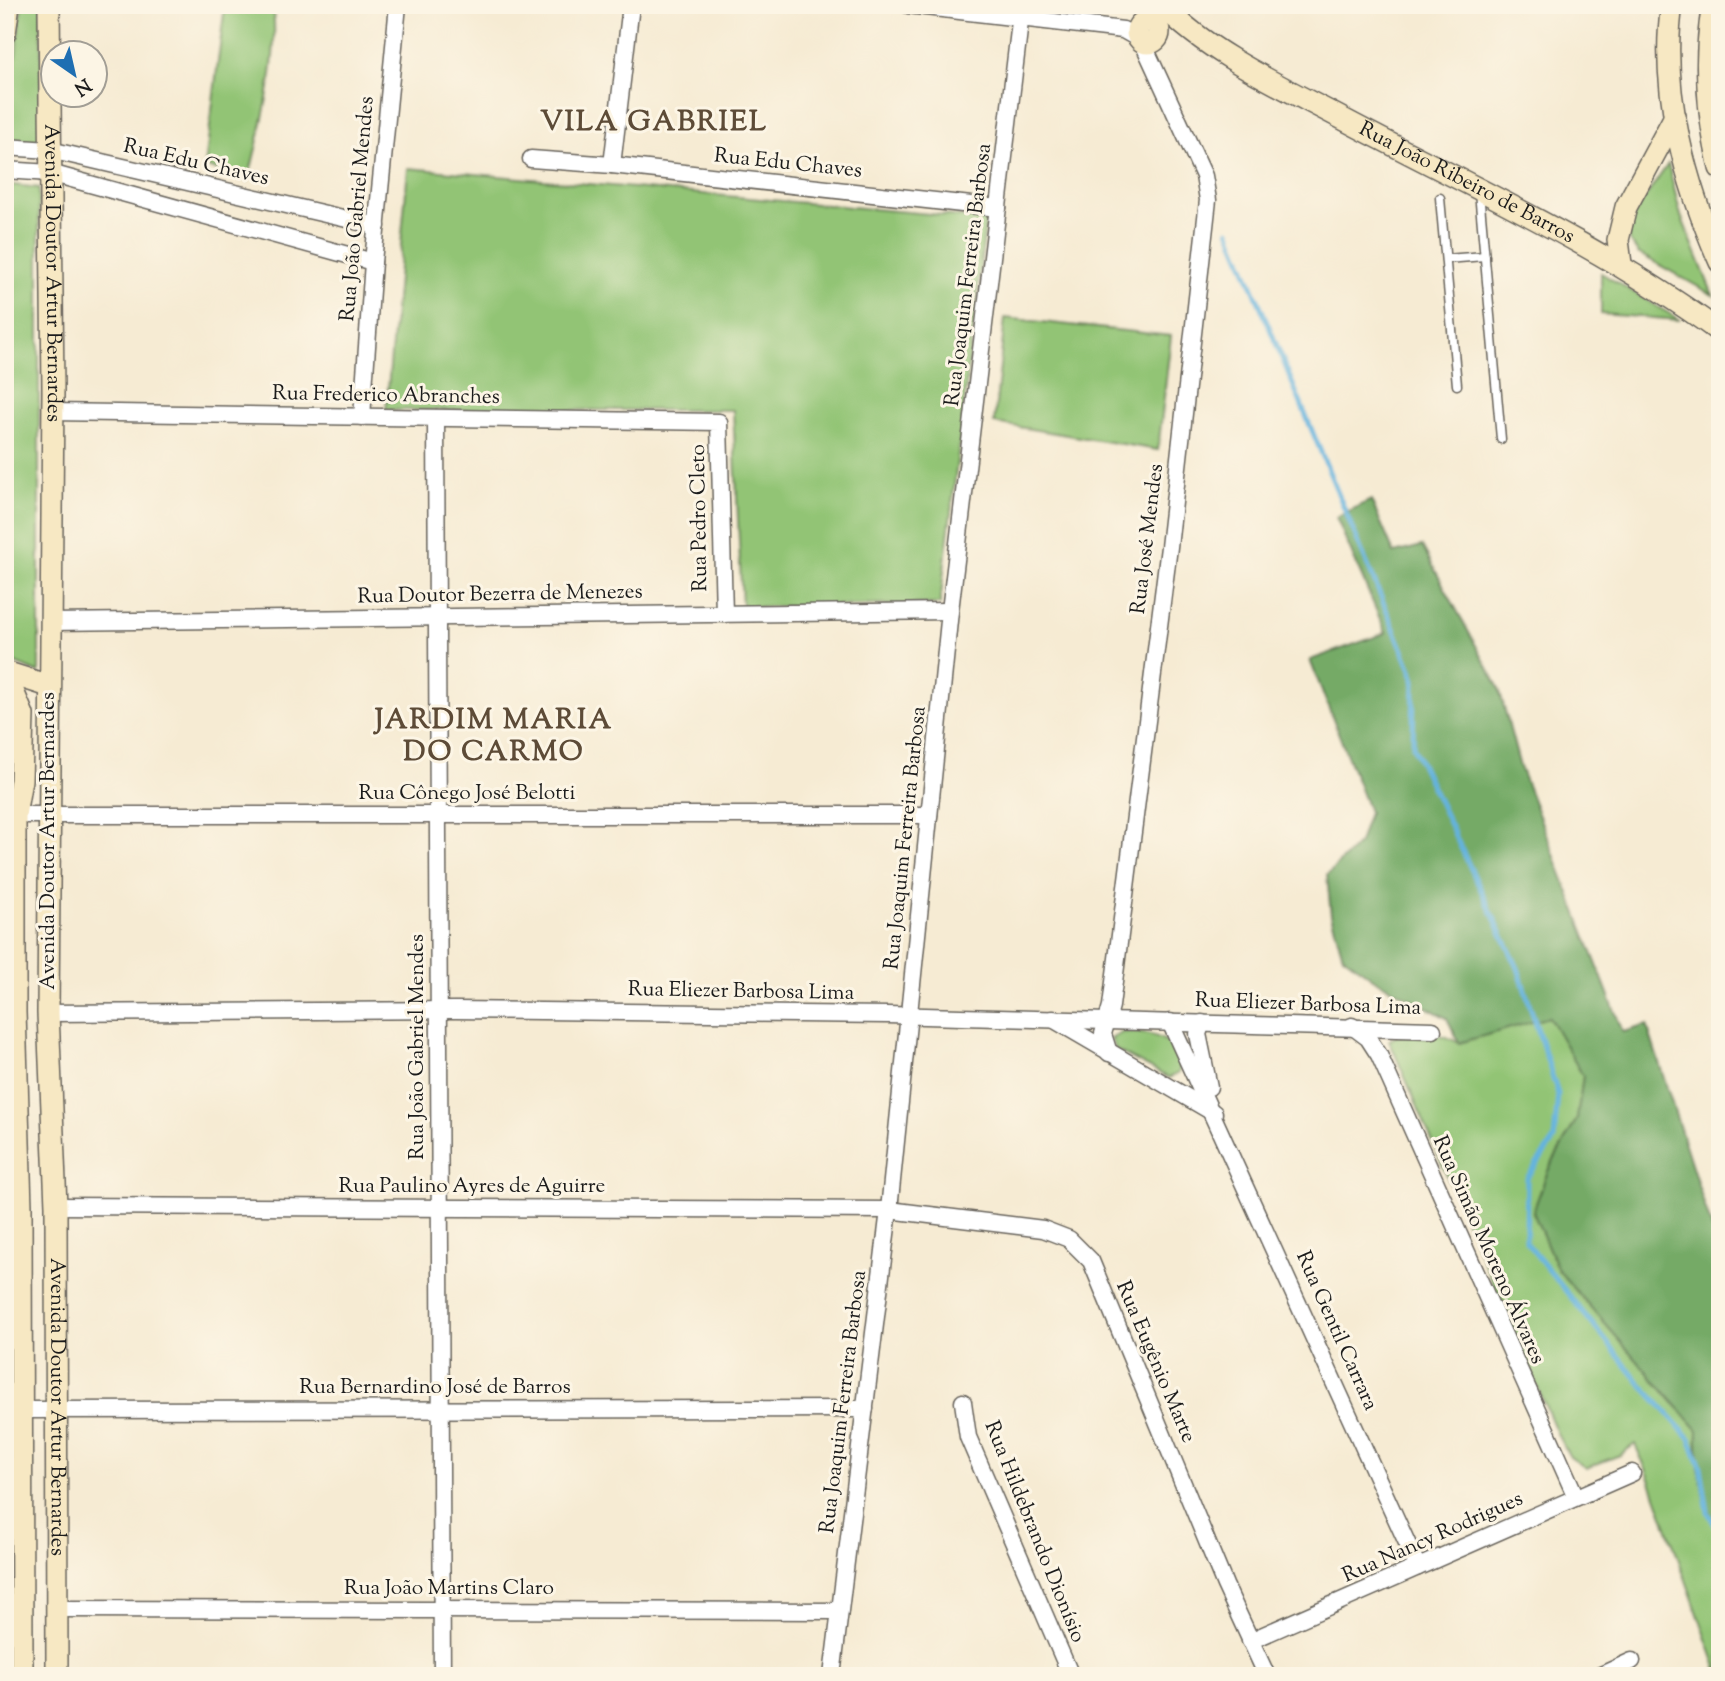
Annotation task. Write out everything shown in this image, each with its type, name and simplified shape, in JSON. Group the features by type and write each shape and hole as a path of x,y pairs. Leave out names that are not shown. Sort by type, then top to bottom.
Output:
{"main road":[{"path":"5,33 9,5"},
{"name":"Avenida Doutor Artur Bernardes","path":"49,5 52,412 48,1013 56,1206 57,1676"},
{"path":"1143,37 1148,5"},
{"name":"Rua João Ribeiro de Barros","path":"1162,5 1208,43 1479,192 1621,264 1716,327"},
{"path":"1672,5 1668,32 1675,116 1695,198 1720,262"},
{"path":"1713,5 1706,44 1711,131 1720,168"},
{"name":"Rua João Ribeiro de Barros","path":"1143,37 1171,36 1208,43"},
{"path":"1591,248 1626,207 1675,116"},
{"path":"1621,264 1618,240 1626,207"},
{"path":"5,671 49,686"},
{"name":"Avenida Doutor Artur Bernardes","path":"5,671 23,715 20,780 10,815 13,1609 22,1676"}],"street":[{"name":"Rua João Gabriel Mendes","path":"362,417 373,261 398,5"},
{"path":"612,165 631,5"},
{"path":"908,5 1021,12 1123,30 1143,37"},
{"name":"Rua Joaquim Ferreira Barbosa","path":"832,1676 889,1210 950,611 1021,12"},
{"name":"Rua José Mendes","path":"1109,1053 1103,1034 1169,547 1208,200 1204,176 1143,37"},
{"name":"Rua Edu Chaves","path":"5,147 50,150 377,226"},
{"name":"Rua Edu Chaves","path":"531,159 612,165 998,208"},
{"path":"5,170 50,173 373,261"},
{"name":"Rua Frederico Abranches","path":"52,412 719,422"},
{"name":"Rua João Gabriel Mendes","path":"436,418 442,1676"},
{"name":"Rua Pedro Cleto","path":"719,422 724,614"},
{"name":"Rua Doutor Bezerra de Menezes","path":"50,622 950,611"},
{"name":"Rua Cônego José Belotti","path":"10,815 929,815"},
{"name":"Rua Eliezer Barbosa Lima","path":"48,1013 439,1010 910,1016 1433,1030"},
{"path":"1052,1019 1214,1113"},
{"name":"Rua Gentil Carrara","path":"1170,1022 1214,1113 1418,1567"},
{"name":"Rua Gentil Carrara","path":"1202,1023 1198,1034 1214,1113"},
{"name":"Rua Simão Moreno Álvares","path":"1352,1026 1368,1038 1379,1055 1576,1497"},
{"name":"Rua Paulino Ayres de Aguirre","path":"56,1206 889,1210"},
{"name":"Rua Eugênio Marte","path":"889,1210 1043,1229 1069,1239 1091,1261 1267,1676"},
{"name":"Rua Hildebrando Dionísio","path":"963,1402 968,1437 1071,1676"},
{"name":"Rua Bernardino José de Barros","path":"13,1409 864,1409"},
{"name":"Rua Nancy Rodrigues","path":"1250,1641 1632,1473"},
{"name":"Rua João Martins Claro","path":"58,1609 839,1611"},
{"path":"1599,1676 1632,1661"}],"lane":[{"path":"1479,192 1501,439"},
{"path":"1440,198 1457,385"},
{"path":"1447,259 1485,256"}],"green space":[{"path":"22,5 41,5 38,108 42,108 42,145 5,140"},
{"path":"225,5 273,5 274,49 271,71 264,115 248,181 205,166"},
{"path":"1668,164 1681,216 1713,295 1638,253 1628,238 1632,217"},
{"path":"408,168 986,219 940,604 742,607 733,410 386,410"},
{"path":"5,184 39,188 39,673 5,659"},
{"path":"1601,273 1680,320 1601,314"},
{"path":"1005,318 1171,336 1158,450 994,423"},
{"path":"1371,500 1394,553 1422,546 1499,688 1520,767 1623,1032 1647,1025 1720,1254 1720,1536 1709,1511 1702,1484 1698,1430 1558,1270 1533,1212 1548,1171 1577,1119 1583,1076 1549,1017 1459,1043 1447,1018 1377,981 1343,956 1331,915 1327,875 1359,843 1369,812 1310,660 1386,633 1336,517"},
{"path":"1549,1016 1583,1076 1577,1119 1548,1171 1533,1212 1558,1270 1698,1430 1697,1457 1707,1512 1720,1536 1720,1676 1635,1444 1620,1455 1586,1468 1570,1457 1559,1438 1389,1040 1397,1036 1424,1032 1459,1043"},
{"path":"1123,1032 1143,1033 1163,1039 1177,1052 1180,1061 1179,1073 1169,1078 1116,1050 1111,1039"}],"waterway":[{"path":"1229,230 1414,677 1413,747 1518,968 1558,1094 1554,1140 1527,1178 1526,1242 1640,1383 1690,1438 1701,1467 1708,1512 1720,1536"}],"district":[{"name":"VILA GABRIEL","path":"654,123"},
{"name":"JARDIM MARIA DO CARMO","path":"494,737"}]}
